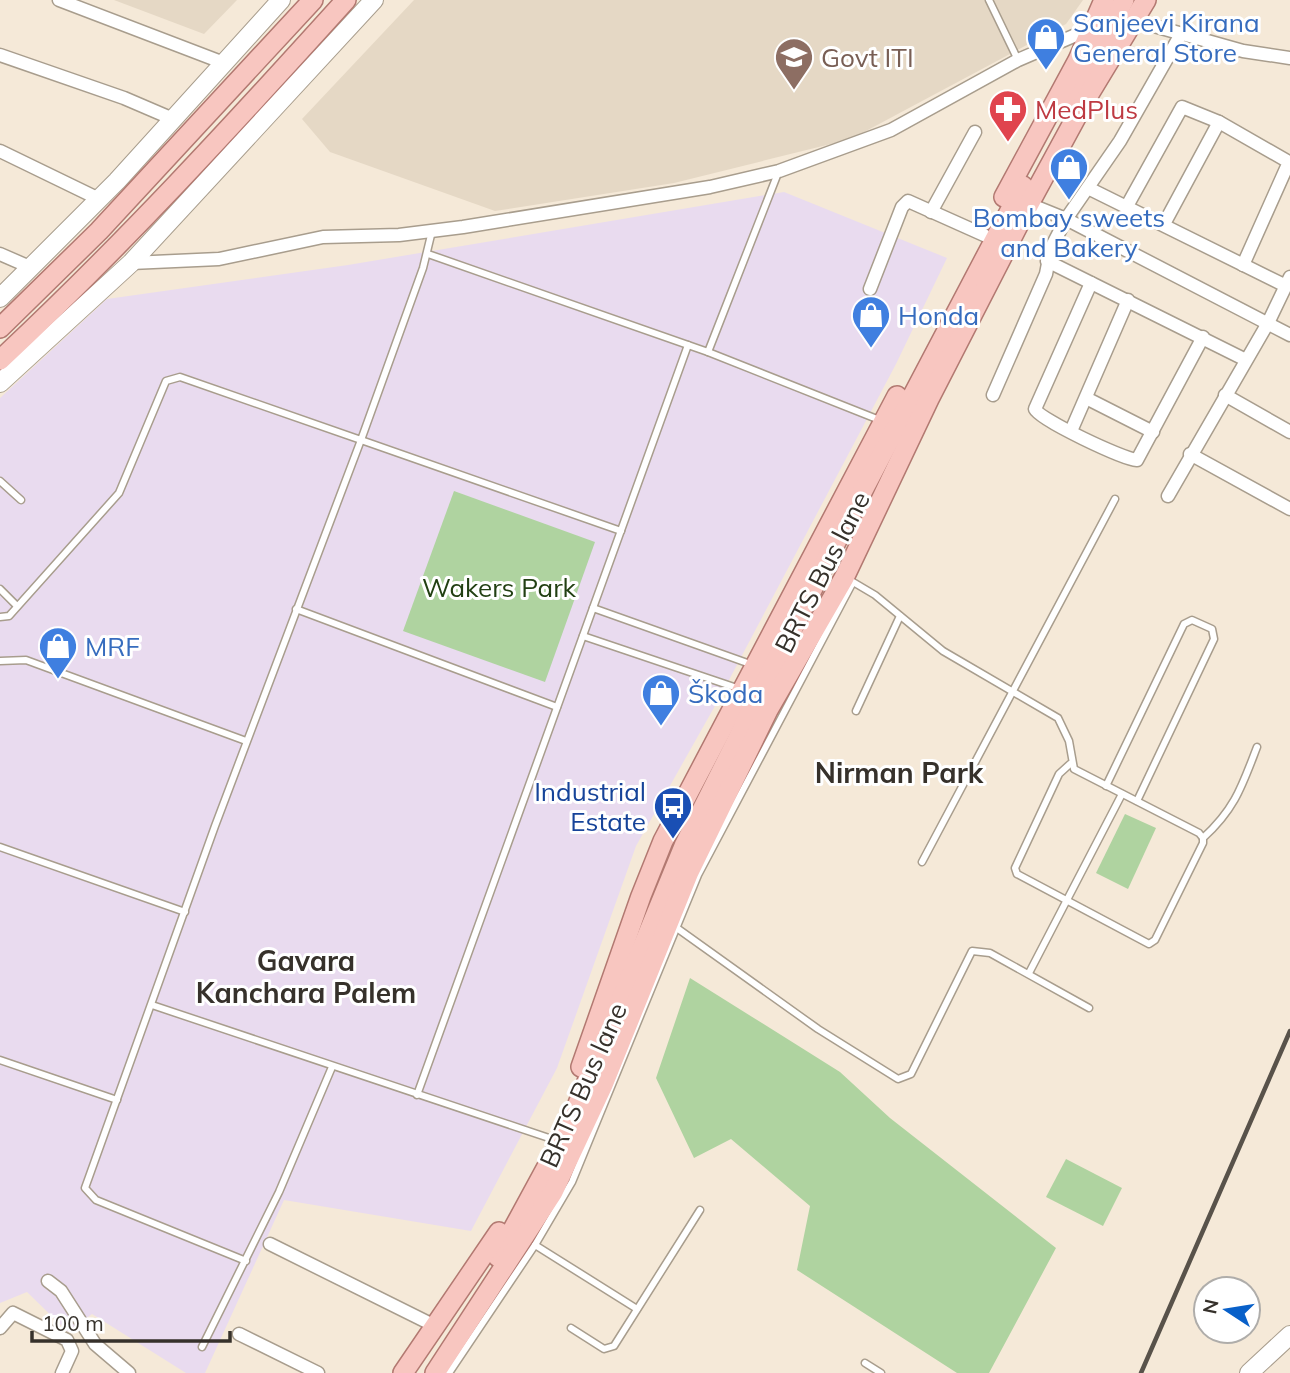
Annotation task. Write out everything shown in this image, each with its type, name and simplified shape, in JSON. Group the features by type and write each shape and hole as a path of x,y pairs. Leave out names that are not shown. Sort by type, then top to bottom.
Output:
{"main road":[{"path":"0,328 99,231 313,0"},
{"path":"0,360 90,276 346,0"},
{"path":"435,1373 553,1192 578,1144 673,925 689,872 777,675 884,422 1079,60 1090,28 1104,0"},
{"name":"BRTS Bus lane","path":"777,675 931,359 1124,0"},
{"path":"403,1373 437,1327 498,1234 549,1138 584,1060 663,841 765,700 777,675 844,578 929,399 1029,204 1086,99 1146,0"},
{"name":"BRTS Bus lane","path":"420,1373 506,1244 568,1128 684,846 765,700"}],"street":[{"path":"59,0 224,64"},
{"path":"0,298 99,199 281,0"},
{"path":"0,383 131,263 374,0"},
{"path":"131,263 219,258 323,237 432,231 591,207 779,171 891,130 1018,60 1090,28 1111,24 1135,21 1243,51 1290,58"},
{"path":"993,395 1032,309 1046,274 1047,261 1066,219 1120,141 1181,34"},
{"path":"0,55 124,98 173,119"},
{"path":"1127,205 1180,109 1186,107 1220,122 1289,162 1243,265"},
{"path":"1164,224 1220,122"},
{"path":"931,212 975,132"},
{"path":"0,151 99,199"},
{"path":"1088,188 1127,205 1243,265 1288,282 1268,323 1244,359 1168,496"},
{"path":"870,289 904,203 912,203 984,235"},
{"path":"1029,204 1066,219 1290,335"},
{"path":"0,254 32,268"},
{"path":"1047,261 1244,359"},
{"path":"1091,283 1035,409 1039,415 1071,431 1133,460 1140,457 1203,337"},
{"path":"1071,431 1128,300"},
{"path":"1225,395 1290,432"},
{"path":"1086,398 1153,432"},
{"path":"1190,454 1290,509"},
{"path":"270,1244 437,1327"},
{"path":"48,1281 61,1291 95,1344 129,1373"},
{"path":"0,1328 13,1313 67,1340 72,1351 62,1373"},
{"path":"239,1334 318,1373"},
{"path":"1250,1373 1290,1335"}],"lane":[{"path":"989,0 1018,60"},
{"path":"708,352 779,171"},
{"path":"246,1261 89,1196 85,1188 246,741 361,440 428,254 432,231"},
{"path":"428,254 708,352 884,422"},
{"path":"417,1095 688,345"},
{"path":"0,617 9,616 119,493 166,381 172,377 180,377 621,531"},
{"path":"0,481 21,500"},
{"path":"922,862 1115,499"},
{"path":"593,608 777,675 853,582 875,595 943,651 1058,718 1069,741 1070,764 1074,769 1199,833 1203,838"},
{"path":"0,589 17,606"},
{"path":"296,609 557,707"},
{"path":"856,711 900,616"},
{"path":"1107,786 1184,624 1192,620 1207,626 1212,629 1214,639 1137,801"},
{"path":"583,636 765,700"},
{"path":"0,661 26,660 246,741"},
{"path":"1070,764 1059,774 1016,868 1022,879 1149,944 1155,940 1203,843 1203,838 1229,813 1257,747"},
{"path":"1029,973 1122,794"},
{"path":"0,847 185,912"},
{"path":"449,1373 535,1245 577,1171 673,925 818,1028 898,1079 911,1074 972,951 990,953 1089,1008"},
{"path":"152,1005 549,1138"},
{"path":"0,1060 117,1100"},
{"path":"202,1348 279,1192 332,1067"},
{"path":"571,1328 609,1349 700,1210"},
{"path":"535,1245 637,1309"},
{"path":"865,1363 881,1373"}],"shaded area":[{"path":"114,0 237,0 204,34"},
{"path":"414,0 1083,0 1066,24 851,139 674,183 495,211 330,152 302,119"},
{"path":"784,192 947,258 896,364 720,697 636,846 557,1068 471,1231 284,1200 205,1373 186,1373 92,1314 68,1332 27,1292 0,1303 0,398 107,299 348,265"}],"green space":[{"name":"Wakers Park","path":"454,491 595,542 545,682 403,631"},
{"path":"1125,814 1156,828 1128,889 1096,873"},
{"path":"690,978 840,1072 890,1118 1056,1248 989,1373 957,1373 797,1270 810,1206 731,1139 694,1158 656,1078"},
{"path":"1066,1159 1122,1188 1103,1226 1046,1197"}],"railway":[{"path":"1141,1373 1290,1031"}],"place":[{"name":"Sanjeevi Kirana General Store","path":"1046,71"},
{"name":"Govt ITI","path":"794,91"},
{"name":"MedPlus","path":"1008,143"},
{"name":"Bombay sweets and Bakery","path":"1069,201"},
{"name":"Honda","path":"871,349"},
{"name":"MRF","path":"58,680"},
{"name":"Škoda","path":"661,727"},
{"name":"Industrial Estate","path":"673,840"}],"district":[{"name":"Nirman Park","path":"899,772"},
{"name":"Gavara Kanchara Palem","path":"306,976"}]}
